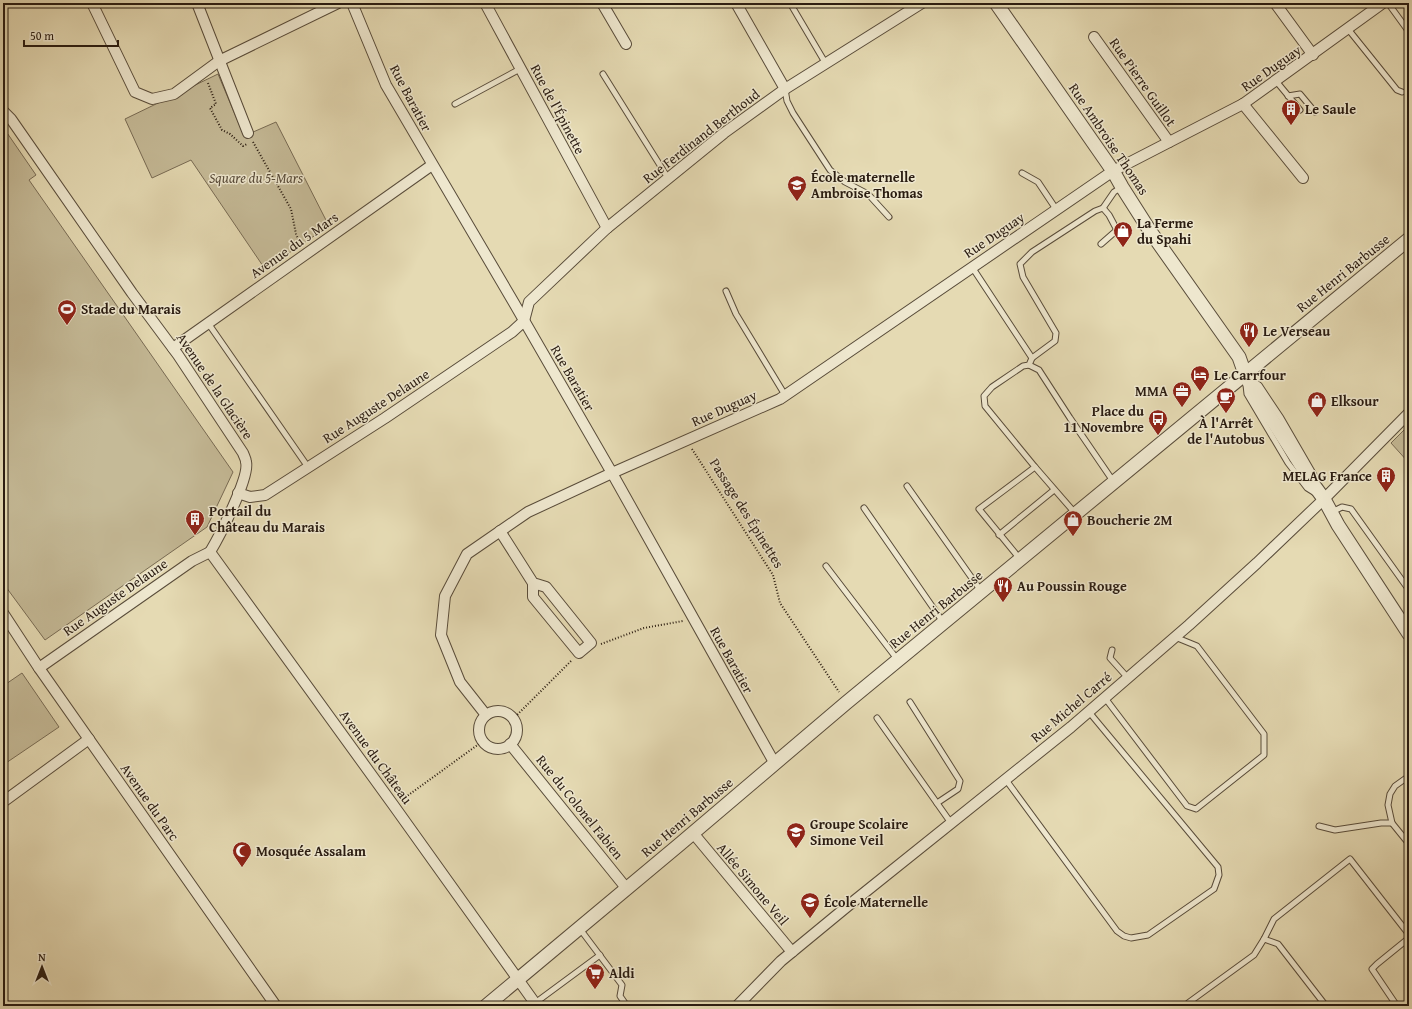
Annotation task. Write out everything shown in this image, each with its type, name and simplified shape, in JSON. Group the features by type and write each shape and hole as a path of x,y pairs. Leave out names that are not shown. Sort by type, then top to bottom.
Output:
{"street":[{"path":"92,3 134,92 152,99 174,94 219,61 338,3"},
{"path":"197,3 248,133"},
{"name":"Rue Baratier","path":"352,3 386,85 612,473 775,764"},
{"name":"Rue de l'Épinette","path":"484,3 607,228"},
{"path":"602,3 626,44"},
{"path":"736,3 785,89"},
{"name":"Rue Ferdinand Berthoud","path":"524,321 529,302 607,228 724,133 785,89 922,3"},
{"name":"Rue Ambroise Thomas","path":"996,3 1113,170 1150,231 1239,357 1245,374"},
{"path":"1275,3 1313,55"},
{"name":"Rue Duguay","path":"612,473 780,399 1113,170 1244,104 1381,4"},
{"name":"Rue Pierre Guillot","path":"1094,37 1168,142"},
{"path":"1244,104 1302,178"},
{"name":"Avenue de la Glacière","path":"3,111 11,119 132,293 173,348 243,453 247,463 245,476 217,540 210,552"},
{"name":"Avenue du 5 Mars","path":"173,348 432,165"},
{"name":"Rue Henri Barbusse","path":"486,1006 628,889 846,703 1409,239"},
{"name":"Rue Auguste Delaune","path":"238,493 250,497 265,495 385,418 512,332 524,321"},
{"path":"1245,374 1312,484 1321,502 1331,513 1409,634"},
{"name":"Rue Michel Carré","path":"737,1006 781,961 848,905 1089,712 1175,637 1257,563 1321,502 1409,413"},
{"path":"486,715 460,682 441,635 444,596 467,554 528,512 612,473"},
{"path":"500,531 533,583 533,597 579,653 591,643 546,586 533,583"},
{"name":"Rue Auguste Delaune","path":"39,668 192,561 210,552"},
{"name":"Avenue du Château","path":"210,552 536,1005"},
{"name":"Avenue du Parc","path":"3,613 39,668 276,1006"},
{"path":"498,711 509,714 513,719 516,724 516,735 510,744 496,748 491,747 483,741 479,730 480,724 486,715 491,712 498,711"},
{"path":"3,802 89,739"},
{"name":"Rue du Colonel Fabien","path":"510,744 628,889"},
{"name":"Allée Simone Veil","path":"693,834 792,952"}],"lane":[{"path":"790,3 826,64"},
{"path":"1381,4 1409,32"},
{"path":"1348,29 1397,90 1402,92"},
{"path":"455,104 520,69"},
{"path":"602,74 668,178"},
{"path":"1276,81 1300,110"},
{"path":"785,89 787,101 793,113 830,170 844,182 868,194 889,216"},
{"path":"1288,96 1300,94 1315,112"},
{"path":"1022,173 1038,182 1056,209"},
{"path":"1029,365 1032,358 1055,341 1056,333 1023,277 1020,264 1032,252 1095,211 1103,208 1114,192 1122,187"},
{"path":"1101,244 1117,230 1109,215 1103,208"},
{"path":"972,267 1032,358"},
{"path":"726,291 736,314 785,395"},
{"path":"208,323 308,467"},
{"path":"1076,514 1054,490 985,406 984,396 992,387 1023,366 1029,365 1039,370 1070,418 1115,482"},
{"path":"1021,560 979,509 1035,467"},
{"path":"907,486 981,592"},
{"path":"999,534 1054,490"},
{"path":"1331,513 1342,507 1351,509 1409,590"},
{"path":"864,508 944,623"},
{"path":"826,566 898,661"},
{"path":"1105,698 1187,806 1196,809 1264,755 1264,734 1197,646 1175,637"},
{"path":"1112,650 1110,658 1128,678"},
{"path":"910,702 960,781 958,789 937,803"},
{"path":"1006,780 1117,931 1124,936 1131,938 1148,935 1214,889 1219,875 1218,867 1089,712"},
{"path":"877,718 951,823"},
{"path":"1409,776 1395,786 1390,794 1388,805 1392,823 1409,844"},
{"path":"1319,826 1335,830 1381,823 1392,823"},
{"path":"1188,1006 1188,1003 1254,955 1274,918 1350,859 1407,932 1409,938 1372,969 1398,1006"},
{"path":"580,928 622,985 620,996 627,1006"},
{"path":"1264,939 1278,944 1326,1006"},
{"path":"536,1005 600,955"}],"path":[{"path":"205,70 216,104 210,108 222,130 230,134 244,146 254,142 291,209 296,234 305,254"},
{"name":"Passage des Épinettes","path":"686,440 773,575 780,603 846,703"},
{"path":"600,645 644,628 693,619"},
{"path":"513,719 579,653"},
{"path":"394,806 483,741"}],"green space":[{"name":"Square du 5-Mars","path":"218,74 244,136 276,122 329,226 265,269 191,160 152,178 125,119"},
{"name":"Stade du Marais","path":"3,127 36,175 29,180 233,472 207,527 45,640 3,583"},
{"path":"1409,425 1409,463 1391,443"},
{"path":"22,673 59,727 3,765 3,686"}],"place":[{"name":"Le Saule","path":"1291,126"},
{"name":"École maternelle Ambroise Thomas","path":"797,202"},
{"name":"La Ferme du Spahi","path":"1123,248"},
{"name":"Stade du Marais","path":"67,326"},
{"name":"Le Verseau","path":"1249,348"},
{"name":"Le Carrfour","path":"1200,392"},
{"name":"MMA","path":"1182,408"},
{"name":"À l'Arrêt de l'Autobus","path":"1226,414"},
{"name":"Elksour","path":"1317,418"},
{"name":"Place du 11 Novembre","path":"1158,436"},
{"name":"MELAG France","path":"1386,493"},
{"name":"Portail du Château du Marais","path":"195,536"},
{"name":"Boucherie 2M","path":"1073,537"},
{"name":"Au Poussin Rouge","path":"1003,603"},
{"name":"Groupe Scolaire Simone Veil","path":"796,849"},
{"name":"Mosquée Assalam","path":"242,868"},
{"name":"École Maternelle","path":"810,919"},
{"name":"Aldi","path":"595,990"}]}
